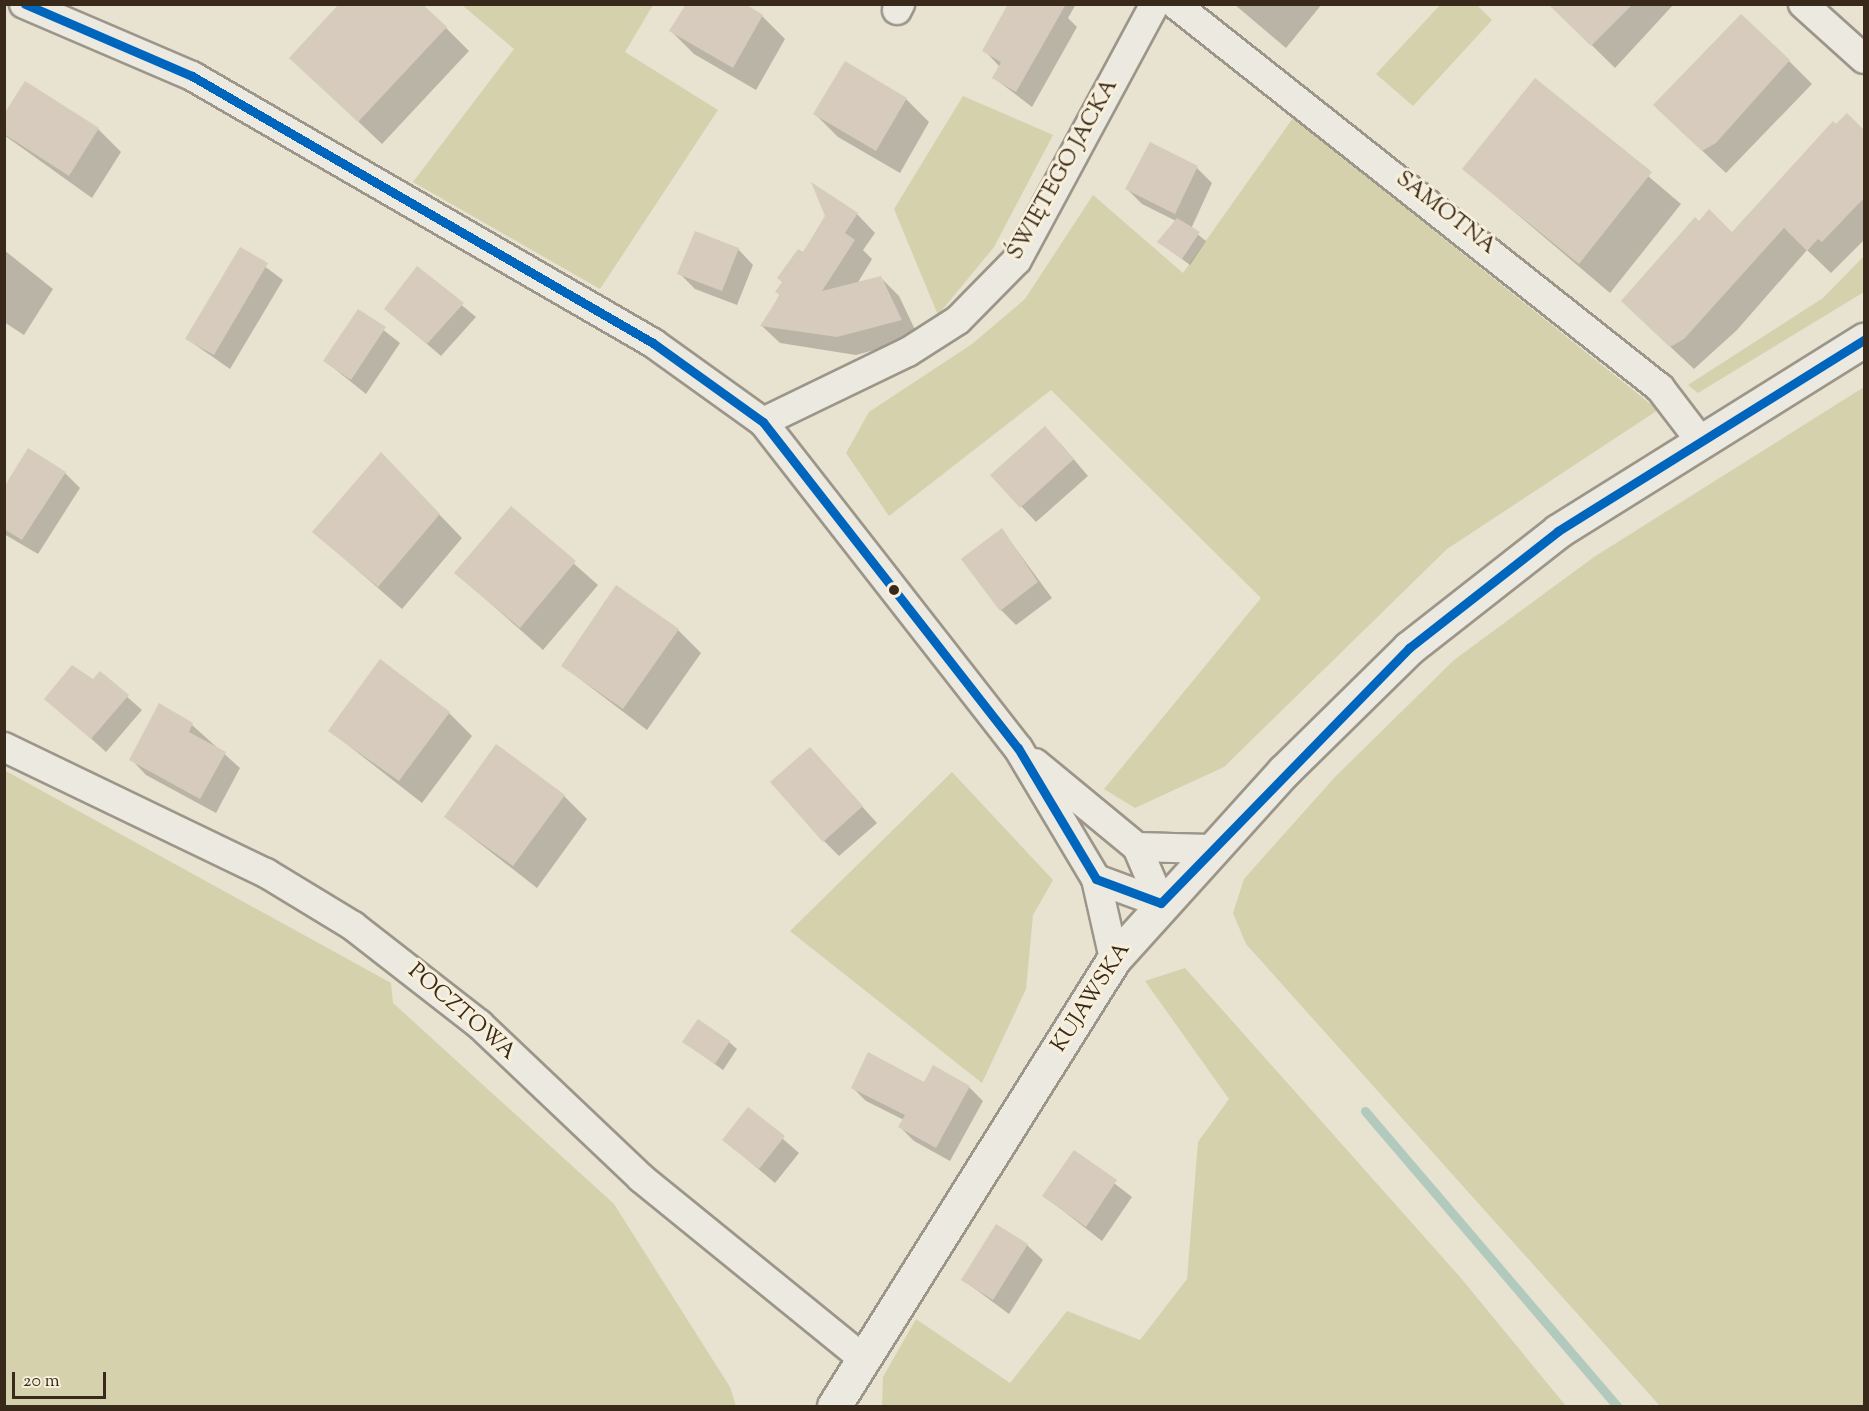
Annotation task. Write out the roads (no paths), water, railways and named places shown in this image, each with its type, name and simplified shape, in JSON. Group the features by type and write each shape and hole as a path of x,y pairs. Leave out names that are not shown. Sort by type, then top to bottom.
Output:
{"street":[{"path":"24,4 90,16 654,343 763,422 1018,748 1096,879 1113,959"},
{"name":"ŚWIĘTEGO JACKA","path":"763,422 908,352 958,320 1017,260 1155,4"},
{"name":"SAMOTNA","path":"1175,4 1660,388 1699,439"},
{"path":"1803,4 1864,59"},
{"name":"KUJAWSKA","path":"834,1407 1113,959 1210,849 1409,648 1558,531 1699,439 1864,340"},
{"name":"POCZTOWA","path":"4,747 266,873 353,926 479,1024 641,1178 864,1359"},
{"path":"1018,748 1137,847 1161,903"},
{"path":"1137,847 1210,849"},
{"path":"1096,879 1161,903"}],"waterway":[{"path":"1365,1111 1617,1406"}]}
